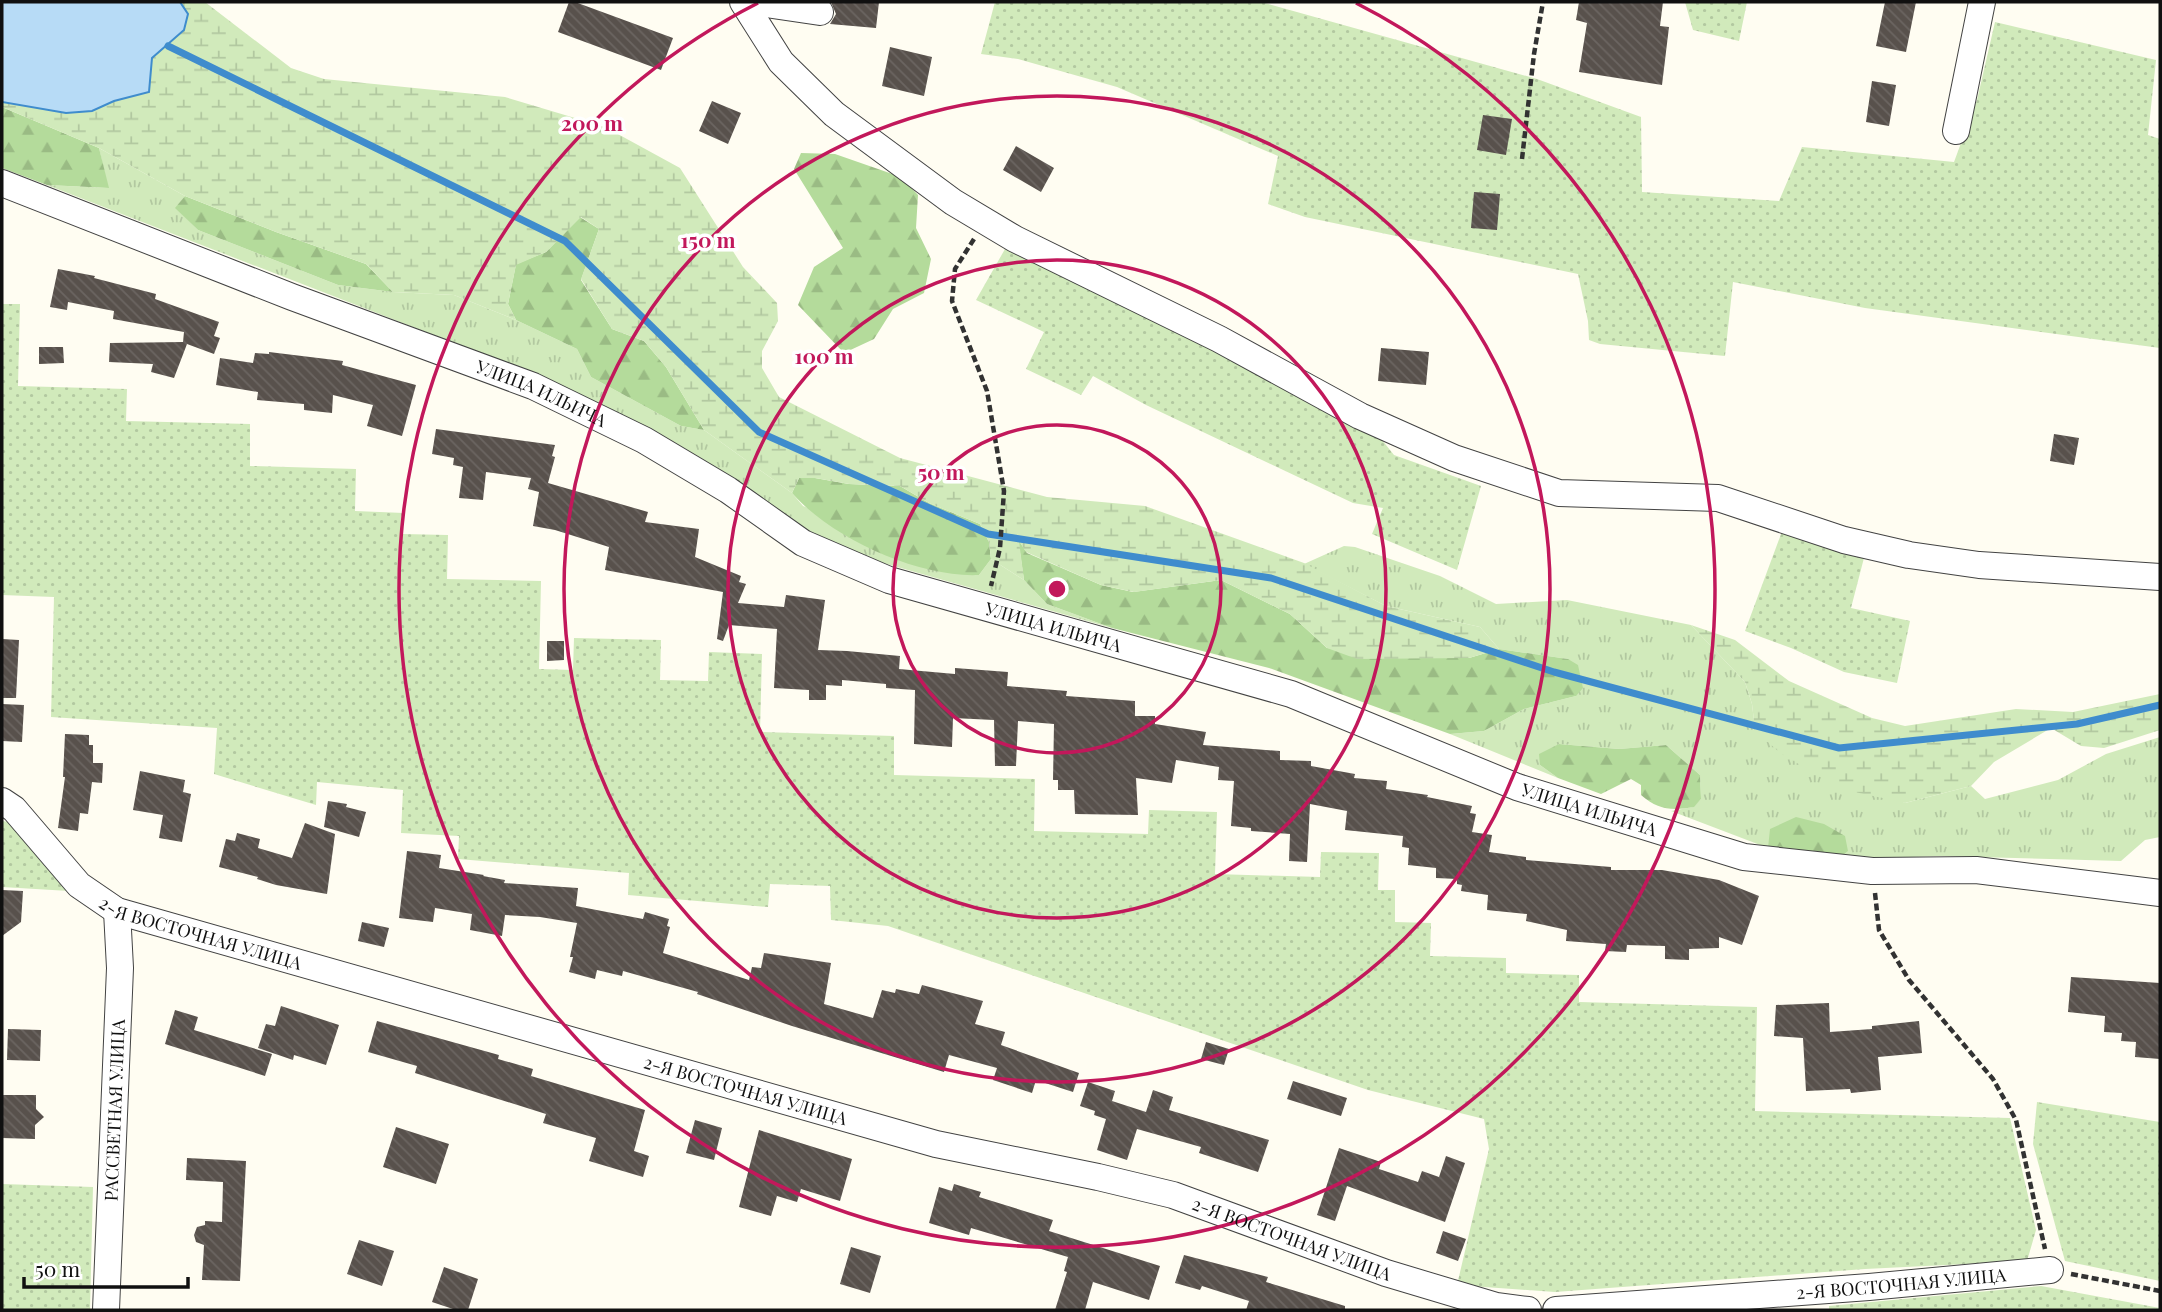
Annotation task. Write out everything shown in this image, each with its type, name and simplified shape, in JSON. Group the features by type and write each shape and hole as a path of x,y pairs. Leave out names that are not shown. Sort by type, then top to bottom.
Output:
{"street":[{"path":"743,2 781,62 834,114 953,202 1014,239 1219,339 1360,416 1454,458 1559,492 1718,498 1844,540 1909,555 1979,565 2160,577"},
{"path":"752,2 820,12"},
{"path":"1956,131 1982,2"},
{"name":"УЛИЦА ИЛЬИЧА","path":"2,183 292,297 533,386 644,440 728,490 803,543 889,580 1291,694 1517,787 1744,857 1872,871 1976,870 2160,893"},
{"name":"2-Я ВОСТОЧНАЯ УЛИЦА","path":"2,801 14,809 79,885 117,911 936,1144 1173,1195 1386,1273 1484,1302 1528,1310"},
{"name":"РАССВЕТНАЯ УЛИЦА","path":"106,1310 120,968 117,911"},
{"name":"2-Я ВОСТОЧНАЯ УЛИЦА","path":"1556,1310 1868,1287 2050,1270"}],"path":[{"path":"1522,159 1543,2"},
{"path":"984,221 955,269 952,301 987,391 1004,491 1000,548 986,608"},
{"path":"1872,871 1880,930 1909,979 1993,1079 2016,1120 2050,1270 2160,1291"}],"green space":[{"path":"180,2 205,2 291,68 324,79 505,97 605,127 680,168 743,267 777,303 778,321 762,351 762,368 779,397 900,458 1047,497 1145,506 1304,563 1386,606 1480,627 1499,649 1469,658 1357,659 1327,648 1290,614 1221,580 1134,592 1101,585 1026,552 1019,541 1024,580 991,559 989,542 980,524 929,503 900,486 799,478 792,493 704,430 666,367 644,341 612,329 581,279 599,229 581,217 546,252 516,265 508,304 516,320 454,295 393,292 366,264 185,196 99,148 2,107 2,102 66,113 92,111 114,101 149,92 152,57 184,30 188,14"},
{"path":"995,2 1261,2 1537,79 1641,117 1642,192 1779,201 1802,147 1954,162 1977,100 1995,22 2156,60 2148,135 2160,139 2160,348 1865,308 1733,282 1725,356 1600,344 1589,340 1588,321 1578,274 1305,217 1268,204 1278,156 1117,87 1018,59 981,54"},
{"path":"1685,2 1747,2 1739,41 1693,30"},
{"path":"2,107 99,148 109,188 47,185 2,168"},
{"path":"99,148 185,196 176,208 198,230 338,285 393,292 454,295 516,320 577,349 591,377 681,426 704,430 792,493 803,506 979,575 991,559 1024,580 1047,604 1112,628 862,557 790,524 539,376 47,185 108,188"},
{"path":"801,153 835,154 901,177 918,195 916,228 931,259 924,293 893,309 874,339 844,353 798,305 814,267 843,248 794,169"},
{"path":"185,196 366,264 393,292 338,285 198,230 175,208"},
{"path":"580,217 599,229 581,280 612,329 644,341 666,367 704,430 681,426 591,377 577,349 516,320 508,304 516,264 546,252"},
{"path":"1005,249 1216,339 1374,430 1394,455 1481,486 1457,570 1372,534 1383,508 1353,503 1146,405 1093,376 1081,395 1026,369 1044,332 976,300"},
{"path":"2,304 20,304 18,386 127,389 126,421 250,424 250,466 356,469 355,511 404,513 403,534 448,535 447,579 541,581 539,669 573,670 574,638 661,640 660,680 708,681 709,652 762,654 760,732 894,736 894,775 1035,779 1034,831 1148,834 1149,810 1217,812 1215,874 1320,877 1321,852 1379,853 1378,890 1395,890 1395,922 1431,923 1430,956 1506,958 1506,973 1579,975 1579,1002 1757,1007 1755,1111 2010,1118 2036,1230 2027,1261 1865,1269 1555,1292 1457,1285 1489,1149 1484,1119 1368,1090 888,926 831,920 830,886 770,884 768,907 628,895 629,873 458,859 459,836 401,833 403,790 317,782 316,805 214,774 217,728 51,717 54,597 2,595"},
{"path":"799,478 900,486 929,503 980,524 989,542 991,559 979,575 955,574 930,570 878,552 852,540 809,510 792,493"},
{"path":"1784,526 1865,554 1851,608 1910,621 1897,683 1844,672 1745,631"},
{"path":"1018,539 1027,553 1101,585 1133,592 1221,580 1290,614 1327,648 1469,658 1499,649 1568,659 1578,665 1583,688 1576,696 1524,709 1484,731 1450,734 1269,668 1112,628 1047,604 1024,580"},
{"path":"1344,546 1355,547 1440,576 1496,604 1567,600 1691,625 1745,682 1752,704 1755,729 1905,803 1971,786 1985,799 2058,780 2106,754 2160,737 2160,837 2145,840 2121,861 1939,856 1836,860 1768,848 1671,811 1693,807 1701,799 1700,775 1666,745 1619,749 1559,744 1540,765 1558,778 1450,734 1484,731 1524,709 1576,696 1568,659 1499,649 1480,627 1386,606 1304,564"},
{"path":"1691,625 1735,640 1789,681 1872,718 1905,726 2016,709 2073,712 2160,694 2160,730 2104,748 2081,746 2051,728 1994,762 1971,786 1905,803 1841,789 1780,753 1755,730 1752,704 1745,682"},
{"path":"1559,744 1619,749 1666,745 1700,775 1701,799 1694,807 1666,808 1653,804 1641,795 1641,785 1631,779 1601,794 1558,778 1540,765 1539,754"},
{"path":"1796,817 1824,824 1845,836 1848,851 1836,860 1768,848 1770,829"},
{"path":"2,821 9,822 69,891 2,887"},
{"path":"2037,1102 2160,1122 2160,1281 2065,1261 2033,1144"},
{"path":"2,1184 93,1187 90,1310 2,1310"},
{"path":"2041,1286 2160,1310 1829,1310 1829,1306"}],"water":[{"path":"2,2 180,2 188,14 184,30 152,58 149,92 114,101 92,111 66,113 2,102"}],"building":[{"path":"569,2 673,38 661,70 558,32"},
{"path":"831,2 879,2 876,28 830,24 836,14"},
{"path":"1579,2 1663,2 1660,26 1669,27 1662,85 1579,72 1587,23 1576,20"},
{"path":"1885,2 1916,2 1906,52 1876,46"},
{"path":"890,47 932,57 924,96 882,86"},
{"path":"1872,81 1896,85 1889,126 1866,122"},
{"path":"712,101 741,113 728,144 699,131"},
{"path":"1483,115 1512,119 1506,155 1477,150"},
{"path":"1016,146 1054,168 1041,192 1003,170"},
{"path":"1474,192 1500,194 1497,230 1471,228"},
{"path":"58,269 95,276 94,278 156,294 155,299 219,322 214,336 220,338 214,354 187,344 174,378 151,372 153,364 109,362 110,343 183,342 184,332 113,319 114,311 68,302 67,310 50,307"},
{"path":"39,347 63,347 64,363 39,364"},
{"path":"1381,348 1429,352 1426,385 1378,381"},
{"path":"269,352 343,361 342,365 416,385 402,436 367,426 373,405 333,395 332,413 304,410 304,404 257,400 258,392 216,385 220,358 253,363 255,353"},
{"path":"436,429 555,445 552,456 555,457 548,483 648,512 645,522 699,529 695,557 741,576 739,582 746,584 738,603 784,607 786,595 825,600 818,650 900,656 899,669 955,674 955,668 1008,672 1007,686 1067,691 1066,696 1135,701 1135,716 1155,716 1155,724 1206,732 1203,745 1280,751 1280,760 1311,761 1311,766 1355,774 1354,778 1387,781 1386,789 1428,795 1427,797 1472,806 1470,813 1476,814 1472,832 1492,835 1489,852 1526,857 1526,860 1611,867 1611,870 1662,870 1719,880 1759,896 1742,945 1719,937 1719,948 1689,949 1689,960 1665,959 1665,946 1627,945 1626,952 1605,951 1606,944 1566,941 1567,930 1526,921 1527,914 1487,910 1488,895 1461,891 1462,885 1457,884 1457,879 1436,878 1436,868 1408,865 1409,848 1402,847 1403,836 1345,830 1347,811 1310,804 1307,862 1289,861 1290,834 1251,831 1251,828 1231,826 1234,781 1218,780 1219,767 1176,760 1172,783 1136,778 1138,815 1075,814 1074,790 1058,790 1058,780 1053,780 1054,724 1018,721 1016,766 995,766 994,720 953,718 952,747 914,744 915,690 842,680 842,686 826,685 826,700 809,700 809,690 774,688 777,629 729,625 723,641 717,639 723,592 605,570 609,547 533,526 539,492 528,489 531,478 486,472 483,500 459,498 463,467 453,465 454,458 432,454"},
{"path":"2054,434 2079,438 2074,465 2050,461"},
{"path":"2,639 19,640 16,698 2,698"},
{"path":"547,641 564,641 564,660 547,661"},
{"path":"2,704 24,705 22,742 2,741"},
{"path":"65,734 89,735 89,745 93,745 93,763 103,763 102,783 92,782 88,814 80,813 78,831 58,828 65,777"},
{"path":"140,771 185,780 183,792 191,794 182,842 159,838 163,815 133,810"},
{"path":"328,801 347,804 346,807 366,812 359,837 324,827"},
{"path":"305,823 335,834 327,894 276,885 257,879 258,877 219,867 226,839 235,841 237,833 260,839 258,848 292,858"},
{"path":"407,851 441,855 439,868 484,875 505,880 504,883 578,888 576,906 643,919 645,912 669,919 667,926 670,927 663,953 749,980 752,967 761,968 764,953 831,963 824,1004 873,1018 882,990 895,993 896,989 919,994 922,985 983,1001 975,1024 1005,1032 1001,1045 1079,1073 1073,1092 1036,1080 1032,1093 993,1080 997,1068 949,1055 944,1072 792,1026 697,994 698,992 623,971 622,976 597,970 595,979 569,972 577,923 505,915 502,936 470,930 472,914 435,908 433,922 399,918"},
{"path":"2,890 23,891 21,922 2,936"},
{"path":"362,922 389,928 384,947 358,941"},
{"path":"2071,977 2160,983 2160,1059 2135,1057 2136,1042 2121,1041 2122,1033 2104,1032 2105,1016 2068,1012"},
{"path":"1829,1003 1830,1032 1872,1029 1872,1026 1919,1021 1922,1053 1878,1057 1881,1090 1851,1093 1850,1089 1806,1091 1803,1038 1774,1036 1776,1005"},
{"path":"281,1006 339,1025 326,1065 294,1055 293,1060 258,1048 266,1024 275,1026"},
{"path":"175,1010 198,1017 194,1030 272,1054 265,1076 165,1044"},
{"path":"377,1021 499,1055 498,1059 533,1069 531,1076 645,1110 634,1151 649,1156 643,1177 589,1161 596,1138 543,1123 546,1114 415,1073 417,1066 368,1052"},
{"path":"8,1029 41,1030 40,1061 7,1060"},
{"path":"1206,1042 1229,1049 1224,1065 1201,1059"},
{"path":"1293,1081 1347,1098 1341,1116 1287,1099"},
{"path":"1088,1082 1115,1091 1112,1101 1146,1112 1153,1090 1173,1097 1169,1110 1269,1140 1258,1172 1199,1153 1201,1147 1137,1129 1127,1160 1097,1150 1106,1119 1094,1115 1095,1111 1080,1106"},
{"path":"2,1095 36,1095 36,1109 44,1117 35,1125 35,1139 2,1138"},
{"path":"695,1120 722,1128 714,1160 686,1153"},
{"path":"396,1127 449,1144 436,1184 383,1167"},
{"path":"759,1130 852,1159 840,1201 801,1189 797,1202 777,1196 771,1216 739,1207"},
{"path":"1339,1148 1381,1162 1379,1169 1418,1182 1422,1171 1439,1177 1446,1156 1465,1163 1445,1222 1347,1186 1335,1221 1317,1215"},
{"path":"187,1158 246,1161 240,1281 202,1280 204,1245 196,1242 194,1235 197,1227 205,1225 205,1221 222,1222 223,1182 186,1180"},
{"path":"954,1184 981,1192 979,1197 1053,1220 1049,1231 1160,1266 1149,1300 1093,1282 1085,1310 1055,1310 1067,1272 1064,1271 1068,1257 971,1228 969,1235 929,1223 939,1187 952,1191"},
{"path":"1443,1231 1466,1239 1458,1261 1436,1253"},
{"path":"359,1240 394,1251 382,1286 347,1274"},
{"path":"851,1247 881,1256 870,1293 840,1284"},
{"path":"1184,1255 1268,1277 1266,1282 1345,1306 1345,1310 1246,1310 1249,1301 1202,1286 1200,1290 1175,1283"},
{"path":"444,1267 478,1279 468,1310 456,1310 432,1302"}],"waterway":[{"path":"168,46 565,241 759,432 988,534 1271,578 1554,672 1839,748 2077,724 2160,705"}]}
